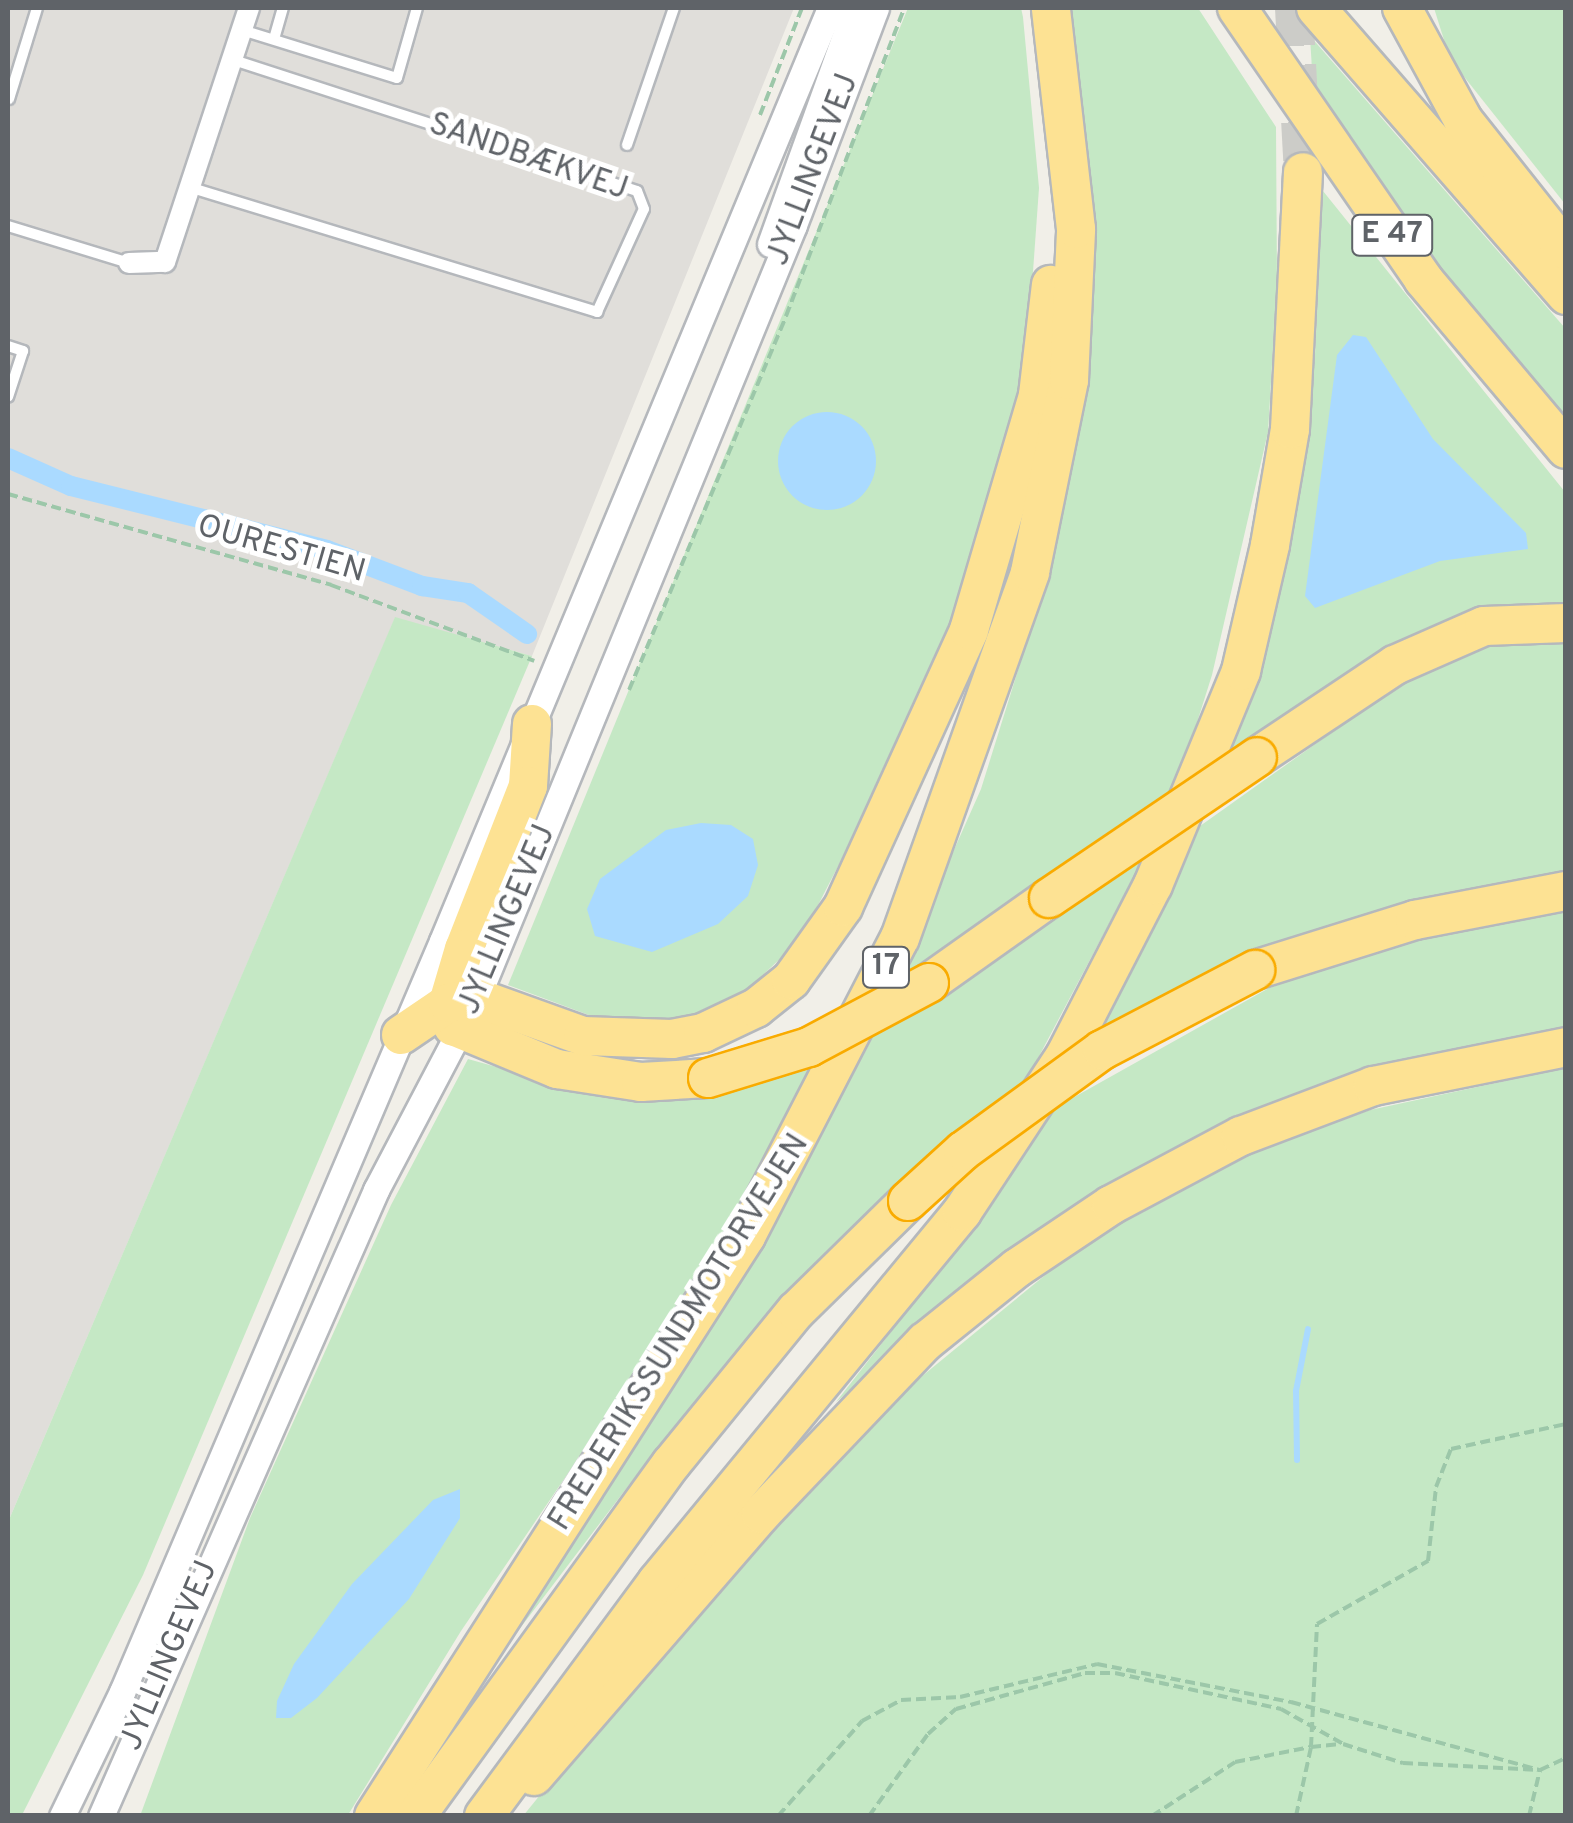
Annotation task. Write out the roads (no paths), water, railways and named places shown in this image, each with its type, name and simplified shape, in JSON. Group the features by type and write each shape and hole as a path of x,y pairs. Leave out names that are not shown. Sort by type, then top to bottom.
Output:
{"highway":[{"path":"401,1035 462,1011 583,1036 672,1039 703,1033 756,1008 791,980 828,933 969,630 1038,396 1054,189 1048,8"},
{"name":"FREDERIKSSUNDMOTORVEJEN","path":"374,1816 746,1236 900,938 1019,608 1069,380 1076,230 1048,8"},
{"name":"E 47","path":"1237,8 1423,279 1566,449"},
{"name":"E 47","path":"1316,8 1566,295"},
{"path":"1402,8 1463,120 1566,250"},
{"path":"484,1816 656,1582 962,1212 1066,1054 1154,885 1241,671 1270,545 1290,429 1303,172"},
{"path":"462,1011 558,1069 641,1082 708,1078 809,1047 928,982 1395,665 1484,626 1566,623"},
{"path":"462,1011 528,786 532,724"},
{"name":"FREDERIKSSUNDMOTORVEJEN","path":"416,1816 671,1464 796,1311 963,1151 1102,1050 1255,970 1415,920 1566,891"},
{"path":"500,1816 762,1514 926,1342 1017,1268 1110,1204 1241,1136 1374,1086 1566,1047"}],"street":[{"path":"129,263 165,262 249,8"},
{"name":"JYLLINGEVEJ","path":"62,1816 116,1706 830,8"},
{"path":"748,337 762,268 855,8"},
{"name":"JYLLINGEVEJ","path":"102,1816 360,1226 462,1011 748,337 876,8"},
{"path":"81,1816 116,1706"}],"lane":[{"path":"9,99 37,8"},
{"path":"274,39 284,8"},
{"path":"242,30 397,78 416,8"},
{"path":"627,146 674,8"},
{"path":"8,50 22,54"},
{"name":"SANDBÆKVEJ","path":"192,188 597,312 644,209 638,191 233,60"},
{"path":"8,226 129,263"},
{"path":"8,346 23,351 8,397"}],"water":[{"path":"1353,335 1366,337 1433,439 1526,533 1528,549 1440,561 1315,608 1305,596 1337,355"},
{"path":"827,412 846,416 862,426 872,442 876,461 872,480 862,496 846,506 827,510 808,506 792,496 782,480 778,461 782,442 792,426 808,416"},
{"path":"701,823 731,825 753,839 758,865 748,896 718,924 652,952 595,936 587,909 600,879 666,830"},
{"path":"460,1489 460,1518 409,1599 317,1698 291,1718 276,1718 277,1701 294,1664 352,1584 433,1500"}],"waterway":[{"path":"8,458 71,486 327,550 422,586 468,593 527,634"},
{"path":"1297,1460 1296,1391 1308,1329"}],"tunnel":[{"path":"1294,8 1303,172"}]}
